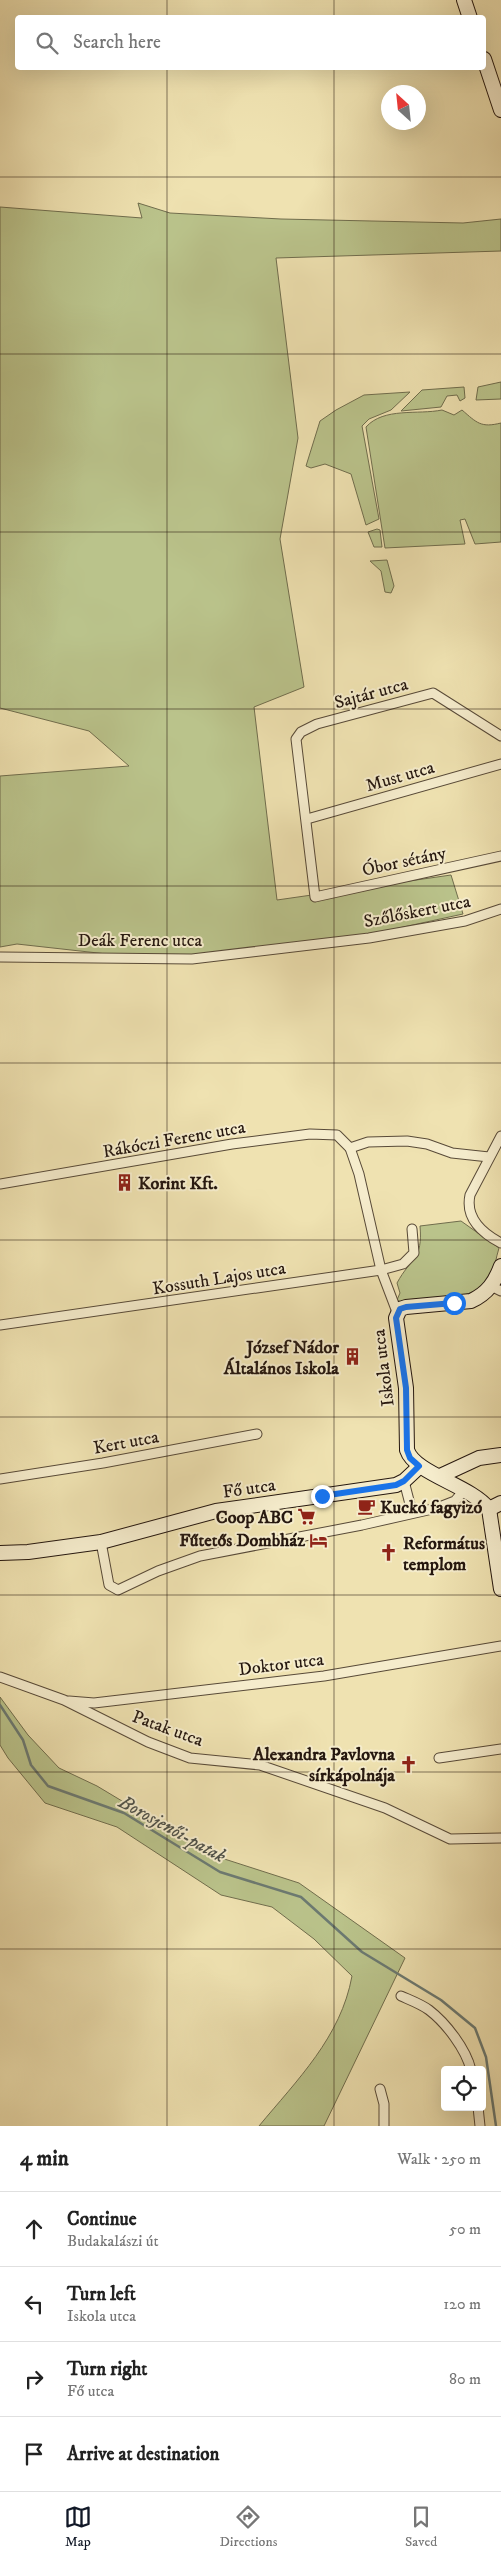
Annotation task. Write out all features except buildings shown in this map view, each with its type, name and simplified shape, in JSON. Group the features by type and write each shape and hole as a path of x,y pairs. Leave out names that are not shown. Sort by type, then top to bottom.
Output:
{"main road":[{"path":"464,0 469,15"},
{"path":"486,65 501,110"},
{"path":"397,1312 400,1309 413,1306 471,1300 481,1297 496,1289 501,1266"},
{"name":"Iskola utca","path":"397,1312 397,1330 408,1408 407,1450 410,1458 419,1466"},
{"path":"440,1476 479,1458 501,1455"},
{"path":"465,1489 467,1465"},
{"path":"404,1481 419,1466 495,1506 501,1589"},
{"name":"Fő utca","path":"0,1553 28,1552 101,1542 216,1511 369,1489 404,1481"}],"street":[{"name":"Sajtár utca","path":"308,819 296,739 301,732 318,724 433,693 501,736"},
{"name":"Must utca","path":"308,819 501,764"},
{"name":"Óbor sétány","path":"308,819 315,897 501,856"},
{"name":"Szőlőskert utca","path":"339,941 465,921 501,909"},
{"name":"Deák Ferenc utca","path":"0,957 180,960 339,941"},
{"name":"Rákóczi Ferenc utca","path":"0,1184 232,1144 310,1134 337,1135 350,1148"},
{"path":"501,1136 470,1195 469,1211 477,1226 501,1243"},
{"path":"350,1148 368,1142 407,1141 428,1144 452,1152 489,1157"},
{"name":"Iskola utca","path":"350,1148 359,1174 381,1270 397,1312"},
{"name":"Kossuth Lajos utca","path":"0,1325 381,1270 403,1264 414,1253 412,1229"},
{"name":"Kert utca","path":"0,1478 103,1463 257,1434"},
{"path":"404,1481 412,1512"},
{"path":"101,1542 109,1585 118,1590 158,1571 200,1556 362,1525 412,1512 437,1508 454,1501 465,1489"},
{"name":"Doktor utca","path":"64,1700 94,1703 324,1676 501,1646"},
{"name":"Patak utca","path":"0,1677 64,1700 148,1742 190,1758 260,1765 384,1808 450,1839 501,1838"},
{"path":"439,1758 501,1749"},
{"path":"401,1996 427,2009 436,2017 463,2052 469,2066"},
{"path":"380,2089 385,2112 384,2126"},
{"path":"478,2111 480,2126"}],"green space":[{"path":"138,203 170,213 281,219 463,223 501,219 501,251 276,258 298,438 280,539 304,687 254,707 277,900 451,875 463,914 339,941 152,959 17,944 0,947 0,776 129,766 89,731 0,708 0,207 142,218"},
{"path":"501,382 501,399 476,400 478,387"},
{"path":"464,387 465,398 460,401 457,395 447,396 441,407 401,411 422,390"},
{"path":"410,392 391,410 369,419 362,426 379,519 366,525 351,474 325,464 311,468 306,466 320,421 364,395"},
{"path":"442,410 454,415 462,410 484,425 501,423 501,542 475,544 465,519 460,520 465,544 385,548 366,427 373,421 392,414"},
{"path":"380,530 382,547 374,547 368,532"},
{"path":"387,560 394,586 391,593 385,592 381,571 370,561"},
{"path":"461,1221 499,1248 490,1277 483,1285 463,1296 404,1303 397,1300 400,1293 397,1283 415,1258 420,1246 420,1226"},
{"path":"0,1697 28,1735 59,1768 97,1786 212,1855 299,1883 405,1958 324,2126 259,2126 316,2057 328,2038 338,2019 352,1976 314,1939 272,1907 221,1895 117,1827 45,1803 8,1758 0,1745"}],"waterway":[{"name":"Borosjenői-patak","path":"0,1705 23,1740 31,1765 48,1786 124,1813 220,1872 301,1897 362,1952 441,2000 475,2028 486,2057 496,2126"}],"place":[{"name":"Korint Kft.","path":"124,1183"},
{"name":"József Nádor Általános Iskola","path":"353,1357"},
{"name":"Kuckó fagyizó","path":"366,1507"},
{"name":"Coop ABC","path":"307,1517"},
{"name":"Fűtetős Dombház","path":"319,1540"},
{"name":"Református templom","path":"389,1553"},
{"name":"Alexandra Pavlovna sírkápolnája","path":"409,1764"}],"route":[{"path":"322,1496 396,1485 412,1475 419,1466 410,1458 407,1450 408,1408 397,1330 397,1312 406,1307 454,1303"}]}
